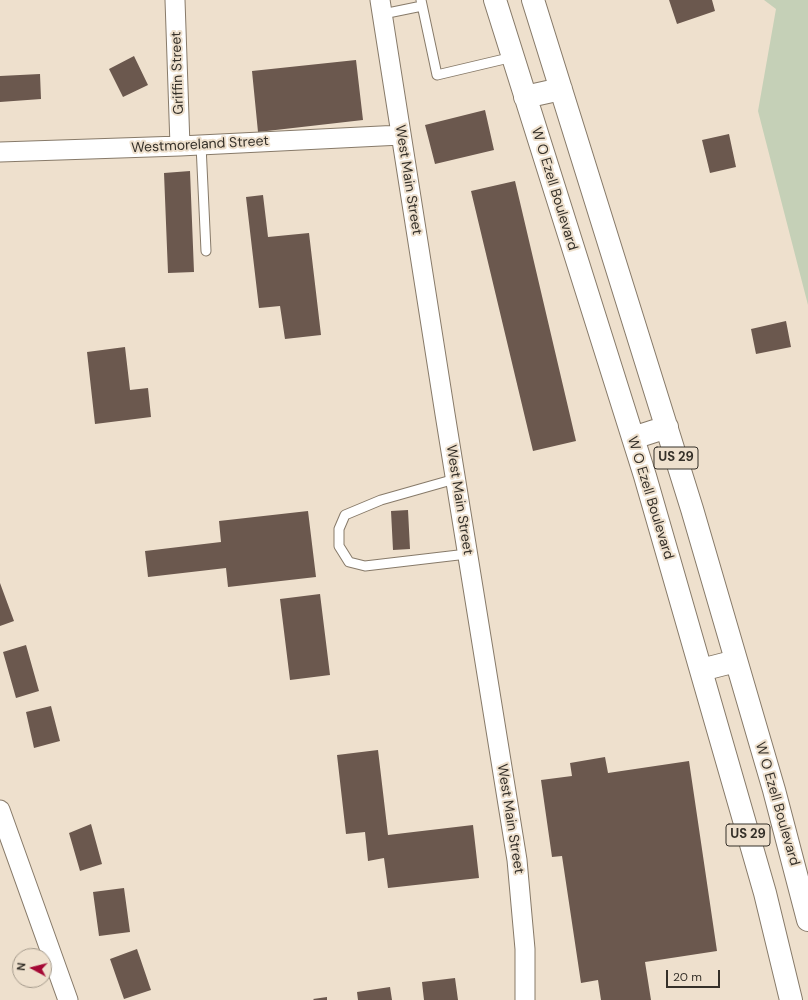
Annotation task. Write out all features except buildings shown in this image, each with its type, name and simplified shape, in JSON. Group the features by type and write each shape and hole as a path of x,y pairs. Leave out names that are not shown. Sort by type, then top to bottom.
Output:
{"main road":[{"name":"W O Ezell Boulevard","path":"495,0 633,438 765,893 791,1000"},
{"name":"W O Ezell Boulevard","path":"533,0 667,427 776,797 808,920"},
{"path":"525,97 561,89"},
{"path":"633,438 667,427"},
{"path":"701,670 736,660"}],"street":[{"name":"Griffin Street","path":"175,0 180,146"},
{"name":"West Main Street","path":"382,7 455,479 518,860 525,949 525,1000"},
{"name":"Westmoreland Street","path":"0,152 201,146 401,135"},
{"path":"0,810 68,1000"}],"lane":[{"path":"382,7 422,3 437,74 513,57"},
{"path":"201,146 206,251"},
{"path":"455,479 381,500 346,515 339,528 339,546 349,562 365,566 467,554"}],"green space":[{"path":"764,0 808,0 808,305 758,111 776,9"}]}
